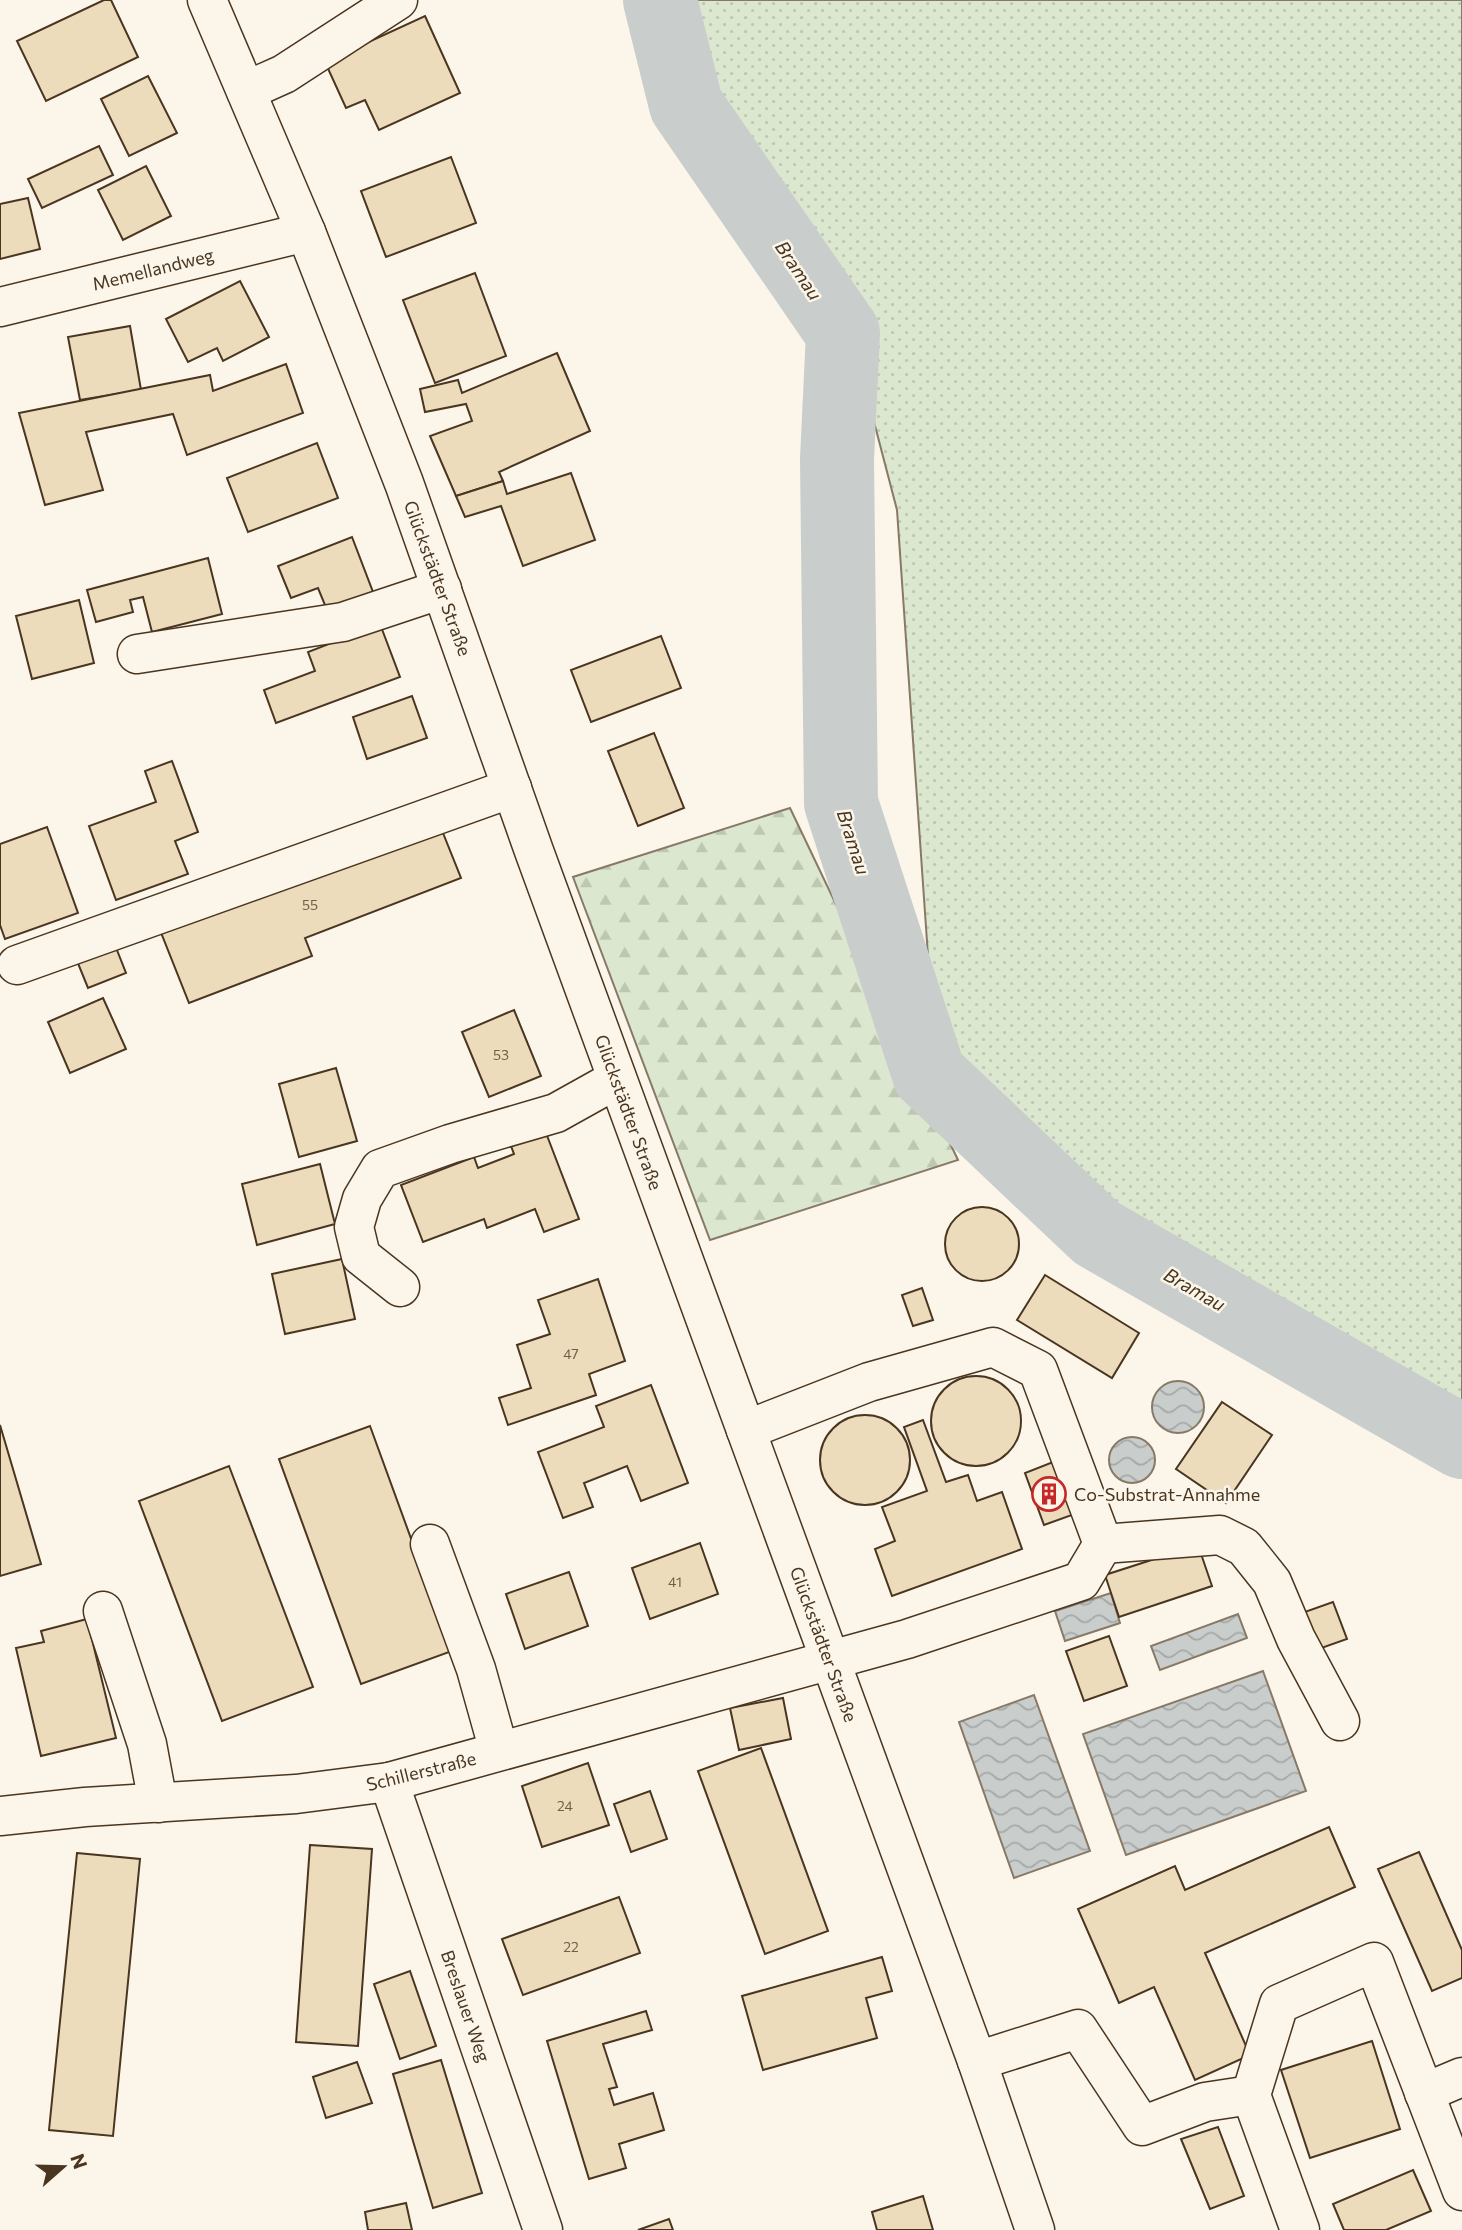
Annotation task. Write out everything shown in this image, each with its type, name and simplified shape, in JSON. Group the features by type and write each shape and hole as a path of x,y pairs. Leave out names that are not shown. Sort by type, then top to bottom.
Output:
{"street":[{"name":"Glückstädter Straße","path":"206,0 306,232 404,483 617,1079 977,2061 1035,2230"},
{"path":"246,92 284,74 398,0"},
{"name":"Memellandweg","path":"0,307 306,232"},
{"path":"137,654 343,622 442,589"},
{"path":"17,965 512,788"},
{"path":"400,1287 360,1256 355,1227 362,1199 380,1169 450,1143 556,1113 617,1079"},
{"path":"746,1430 869,1382 993,1347 1038,1370 1102,1544 1220,1535 1244,1546 1272,1582 1296,1639 1340,1721"},
{"path":"430,1544 476,1669 499,1751"},
{"name":"Schillerstraße","path":"0,1816 85,1807 296,1794 389,1782 906,1639 1081,1581 1102,1544"},
{"path":"103,1611 147,1744 159,1803"},
{"name":"Breslauer Weg","path":"389,1782 543,2230"},
{"path":"1300,2230 1251,2095 1279,2004 1374,1962 1462,2190"},
{"path":"977,2061 1077,2029 1142,2126 1205,2102 1251,2095"},
{"path":"1424,2093 1462,2077"}],"green space":[{"path":"668,0 1462,0 1462,1409 1108,1222 936,1071 897,510 850,330 693,100"},
{"path":"790,808 958,1160 710,1240 573,877"}],"water":[{"path":"1178,1381 1188,1383 1196,1389 1202,1397 1202,1417 1196,1425 1188,1431 1178,1433 1168,1431 1160,1425 1154,1417 1152,1407 1154,1397 1160,1389 1168,1383"},
{"path":"1132,1437 1148,1444 1155,1460 1148,1476 1132,1483 1116,1476 1109,1460 1116,1444"},
{"path":"1111,1593 1120,1623 1065,1641 1055,1611"},
{"path":"1238,1614 1247,1638 1160,1670 1151,1646"},
{"path":"1263,1671 1306,1791 1126,1855 1083,1734"},
{"path":"1034,1695 1090,1851 1014,1878 959,1722"}],"building":[{"path":"104,0 111,0 138,57 46,101 17,41"},
{"path":"425,16 460,93 379,130 365,100 346,108 325,62"},
{"path":"148,76 177,133 129,156 101,99"},
{"path":"99,146 113,175 42,208 28,179"},
{"path":"451,157 476,223 386,257 361,191"},
{"path":"146,166 171,216 123,240 98,190"},
{"path":"28,198 40,249 0,259 0,204"},
{"path":"475,273 506,356 435,383 403,300"},
{"path":"240,281 269,337 223,361 217,348 188,362 166,319"},
{"path":"130,326 141,390 80,400 68,337"},
{"path":"557,353 590,431 499,472 503,481 456,496 430,436 472,421 466,404 425,412 420,389 458,380 462,393"},
{"path":"286,364 303,413 187,455 173,414 86,432 103,490 45,505 19,413 210,375 213,391"},
{"path":"317,443 338,498 248,532 227,478"},
{"path":"571,473 595,540 523,566 501,506 465,517 456,496 503,481 507,494"},
{"path":"352,537 373,592 327,610 318,588 291,598 278,566"},
{"path":"208,558 222,614 152,632 143,597 130,600 133,612 96,622 87,590"},
{"path":"79,600 94,663 32,679 16,616"},
{"path":"380,624 400,677 276,723 264,690 315,671 308,652"},
{"path":"661,636 681,688 591,722 571,670"},
{"path":"412,696 427,738 367,759 353,717"},
{"path":"654,733 684,808 638,826 608,751"},
{"path":"172,761 198,832 175,841 188,874 116,900 89,826 156,802 145,771"},
{"path":"439,823 461,878 305,938 312,956 189,1003 160,930"},
{"path":"47,827 78,913 5,939 0,925 0,844"},
{"path":"113,940 126,973 88,988 75,956"},
{"path":"103,998 126,1049 70,1073 48,1022"},
{"path":"514,1010 541,1076 489,1097 462,1032"},
{"path":"336,1068 357,1141 299,1157 279,1084"},
{"path":"546,1133 579,1219 544,1232 535,1209 487,1228 484,1219 423,1242 401,1185 474,1157 478,1168 514,1154 511,1146"},
{"path":"320,1164 335,1224 257,1245 242,1184"},
{"path":"975,1207 989,1207 1003,1213 1013,1223 1019,1244 1013,1265 1003,1275 989,1281 975,1281 961,1275 951,1265 945,1251 945,1237 951,1223 961,1213"},
{"path":"342,1259 355,1319 285,1334 272,1274"},
{"path":"1045,1275 1139,1333 1112,1378 1017,1320"},
{"path":"598,1279 625,1361 589,1374 596,1395 508,1425 499,1398 531,1388 517,1345 550,1334 538,1300"},
{"path":"922,1288 933,1320 913,1326 902,1295"},
{"path":"967,1376 985,1376 1001,1383 1014,1396 1021,1412 1021,1430 1014,1446 1001,1459 985,1466 967,1466 951,1459 938,1446 931,1430 931,1412 938,1396 951,1383"},
{"path":"651,1385 688,1483 641,1501 627,1466 584,1483 593,1507 563,1518 538,1452 604,1427 596,1406"},
{"path":"1222,1402 1272,1435 1226,1503 1176,1469"},
{"path":"856,1415 874,1415 890,1422 903,1435 910,1451 910,1469 903,1485 890,1498 874,1505 856,1505 840,1498 827,1485 820,1469 820,1451 827,1435 840,1422"},
{"path":"923,1420 946,1482 968,1475 977,1501 1002,1492 1022,1549 892,1596 875,1549 895,1541 882,1507 927,1491 904,1427"},
{"path":"0,1425 41,1564 0,1576"},
{"path":"370,1426 452,1651 361,1684 279,1459"},
{"name":"Co-Substrat-Annahme","path":"1053,1462 1072,1515 1044,1525 1025,1473"},
{"path":"229,1466 313,1687 222,1721 139,1501"},
{"path":"700,1543 718,1594 650,1619 632,1568"},
{"path":"1198,1545 1212,1586 1119,1617 1105,1575"},
{"path":"569,1572 588,1626 525,1649 506,1594"},
{"path":"1333,1602 1347,1639 1313,1651 1299,1614"},
{"path":"87,1619 116,1738 41,1756 16,1648 44,1642 41,1631"},
{"path":"1109,1636 1127,1686 1084,1701 1066,1651"},
{"path":"783,1698 791,1739 739,1750 730,1708"},
{"path":"761,1748 828,1931 765,1954 698,1771"},
{"path":"588,1763 609,1825 542,1847 522,1786"},
{"path":"650,1791 667,1839 631,1852 614,1804"},
{"path":"1329,1827 1355,1887 1205,1953 1250,2055 1195,2080 1154,1987 1119,2003 1078,1909 1175,1866 1185,1890"},
{"path":"310,1845 372,1849 358,2046 296,2042"},
{"path":"1419,1852 1462,1950 1462,1978 1432,1991 1378,1869"},
{"path":"77,1853 140,1859 113,2136 49,2130"},
{"path":"619,1897 640,1953 523,1995 502,1939"},
{"path":"882,1957 892,1991 866,1998 877,2038 763,2070 742,1996"},
{"path":"410,1971 436,2046 400,2059 374,1984"},
{"path":"646,2011 652,2030 603,2044 617,2087 609,2089 614,2105 653,2093 664,2130 619,2144 626,2168 589,2179 547,2041"},
{"path":"1372,2041 1400,2129 1310,2158 1281,2070"},
{"path":"441,2060 482,2193 433,2208 393,2074"},
{"path":"357,2062 372,2103 326,2118 313,2077"},
{"path":"1218,2127 1244,2196 1210,2209 1181,2139"},
{"path":"1413,2170 1431,2211 1386,2230 1344,2230 1333,2204"},
{"path":"923,2196 933,2230 877,2230 872,2212"},
{"path":"406,2203 412,2230 368,2230 365,2212"},
{"path":"669,2219 673,2230 638,2230"}],"waterway":[{"name":"Bramau","path":"660,0 686,105 843,333 837,459 841,803 929,1074 1097,1233 1462,1442"}],"place":[{"name":"Co-Substrat-Annahme","path":"1049,1494"}]}
